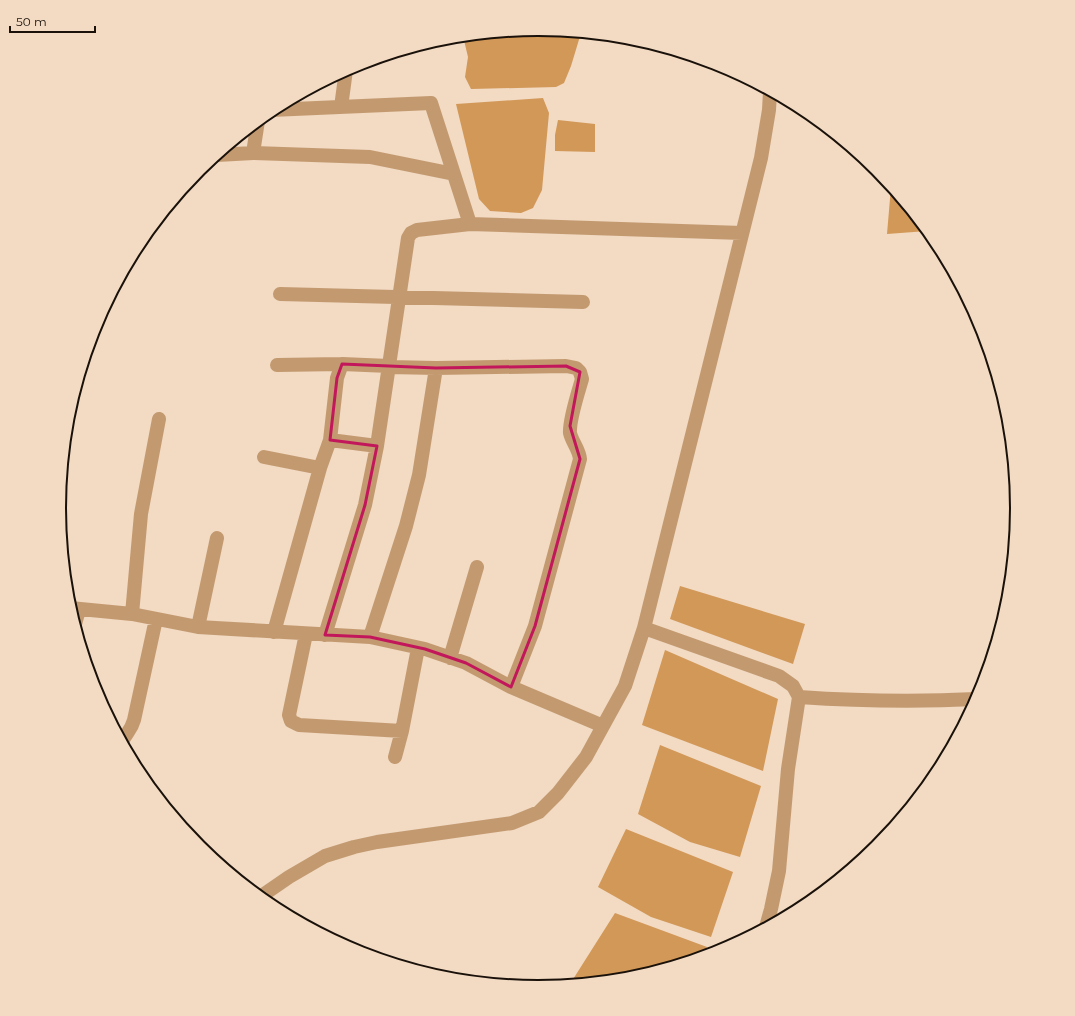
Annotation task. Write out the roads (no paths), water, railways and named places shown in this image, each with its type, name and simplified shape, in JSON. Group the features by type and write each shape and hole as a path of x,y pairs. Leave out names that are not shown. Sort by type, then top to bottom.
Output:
{"street":[{"path":"341,107 345,78"},
{"path":"266,893 289,877 325,856 354,847 377,842 512,823 539,812 558,793 586,757 625,686 644,628 761,158 770,110 770,97"},
{"path":"286,109 431,103 470,224"},
{"path":"253,153 257,129"},
{"path":"225,154 253,153 370,157 454,174"},
{"path":"324,635 365,504 377,446 408,238 411,233 417,230 470,224 742,233"},
{"path":"280,294 583,302"},
{"path":"274,632 320,468 330,440 337,378 342,364"},
{"path":"277,365 342,364 436,368 566,366 576,368 580,372 582,379 570,426 570,434 580,451 580,459 535,626 511,687"},
{"path":"370,637 406,526 419,475 436,368"},
{"path":"132,614 141,514 159,419"},
{"path":"330,440 377,446"},
{"path":"264,457 320,468"},
{"path":"198,627 217,538"},
{"path":"450,658 476,567"},
{"path":"77,609 132,614 198,627 370,637 418,648 466,663 511,687 604,726"},
{"path":"125,736 131,730 133,725 156,619"},
{"path":"644,628 778,676 793,686 799,697 788,769 780,871 768,920"},
{"path":"306,634 289,715 291,721 299,726 402,731"},
{"path":"395,757 402,731 418,648"},
{"path":"799,697 857,701 969,699"}]}
